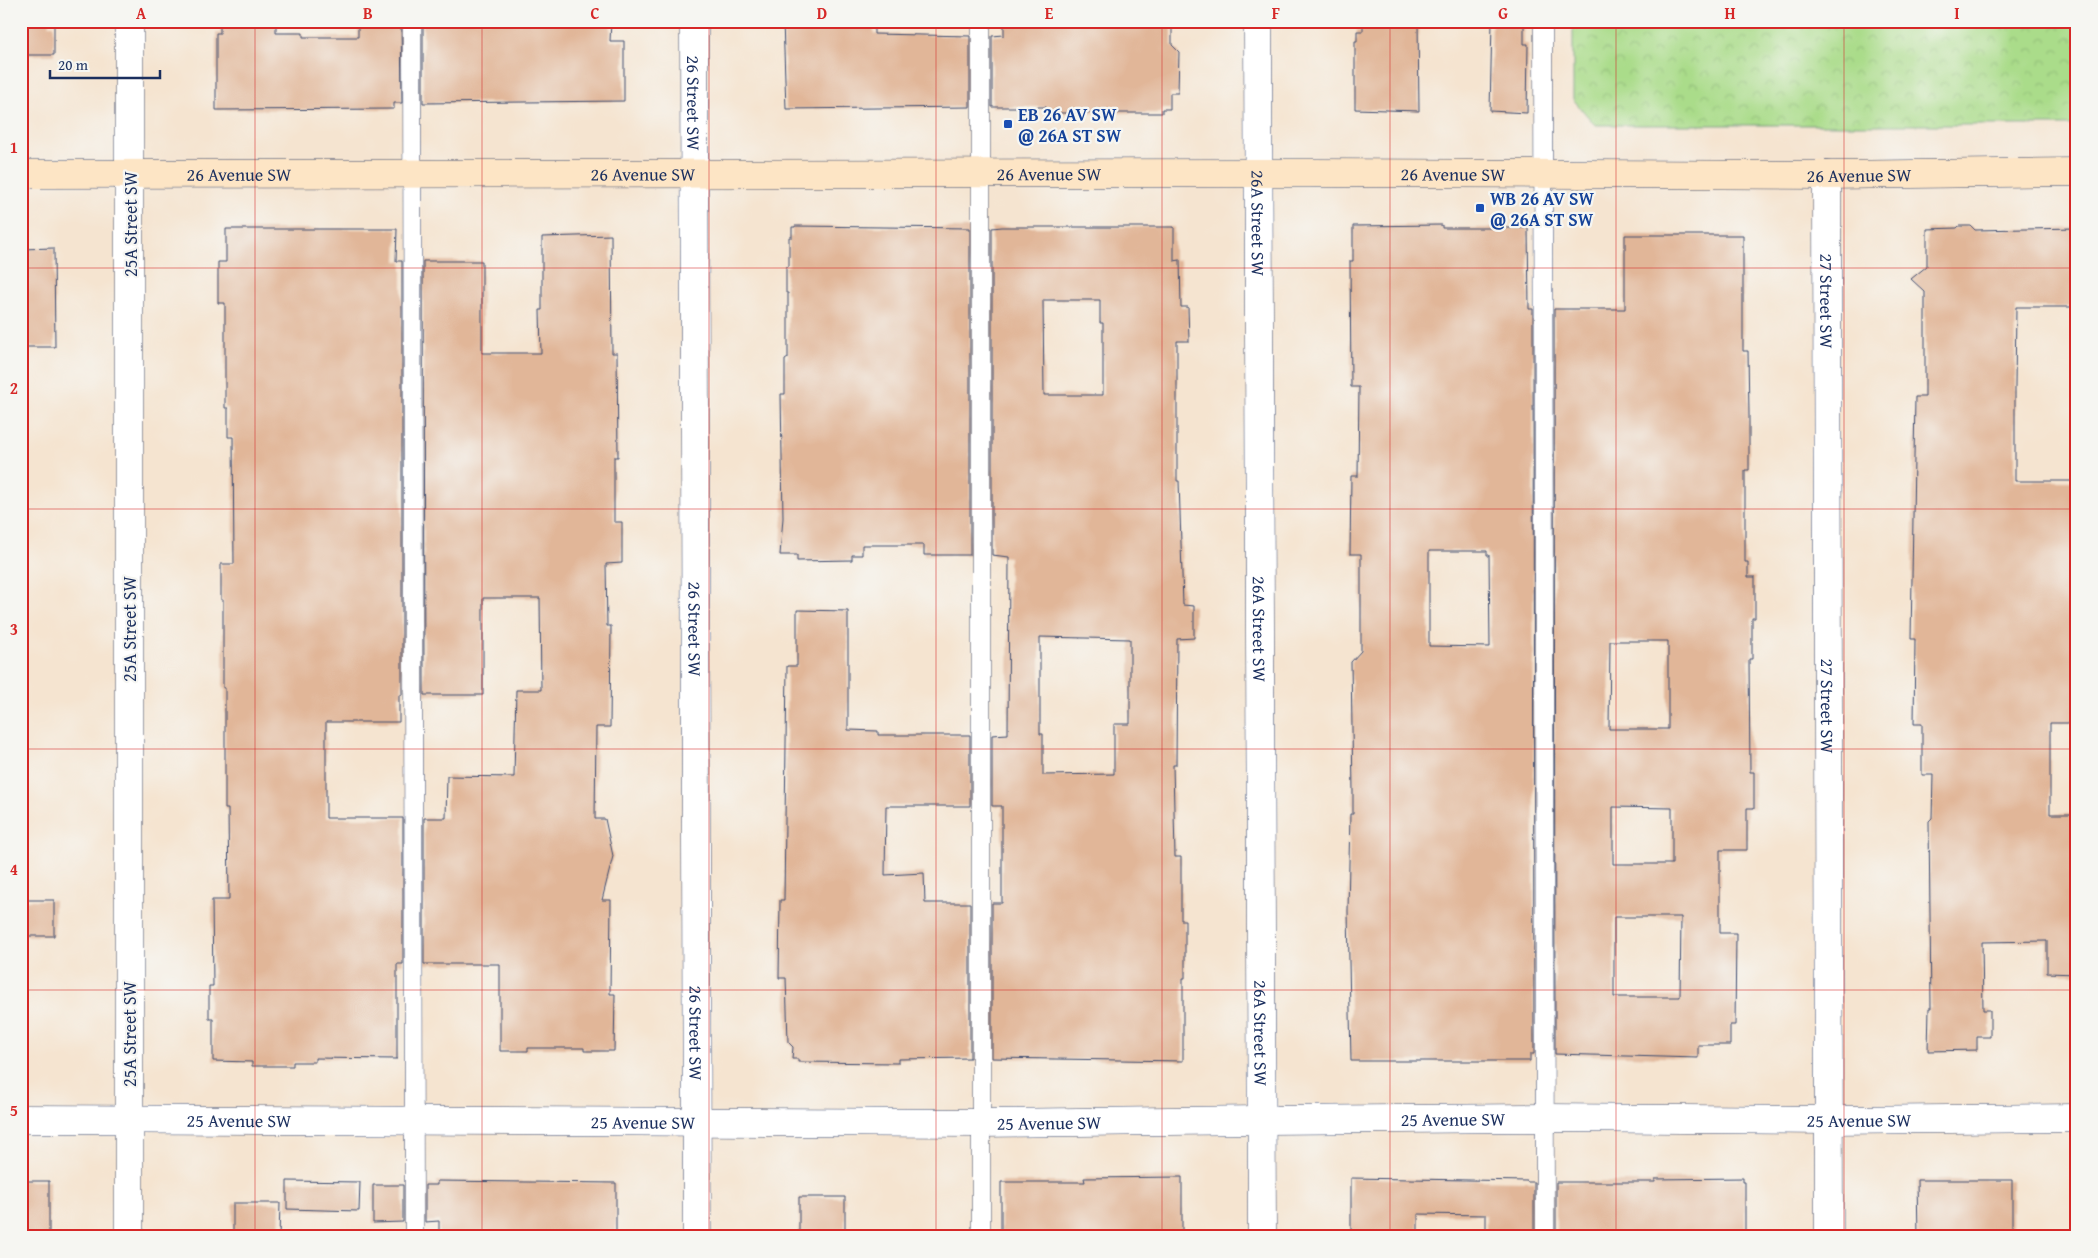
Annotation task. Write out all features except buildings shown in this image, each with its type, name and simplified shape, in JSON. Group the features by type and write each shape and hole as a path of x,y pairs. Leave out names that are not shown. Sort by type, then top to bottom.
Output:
{"street":[{"name":"25A Street SW","path":"129,21 129,1237"},
{"name":"26 Street SW","path":"694,21 697,1237"},
{"name":"26A Street SW","path":"1258,21 1262,1237"},
{"name":"26 Avenue SW","path":"21,174 1543,173 1826,175 2077,172"},
{"name":"27 Street SW","path":"1826,175 1829,1237"},
{"name":"25 Avenue SW","path":"21,1119 980,1123 1545,1118 1828,1120 2077,1118"}],"lane":[{"path":"412,21 414,1237"},
{"path":"981,1237 982,21"},
{"path":"1543,21 1545,1237"}],"green space":[{"path":"1573,21 2077,21 2077,125 1595,125 1573,99"}],"place":[{"name":"EB 26 AV SW @ 26A ST SW","path":"1008,124"},
{"name":"WB 26 AV SW @ 26A ST SW","path":"1480,208"}]}
